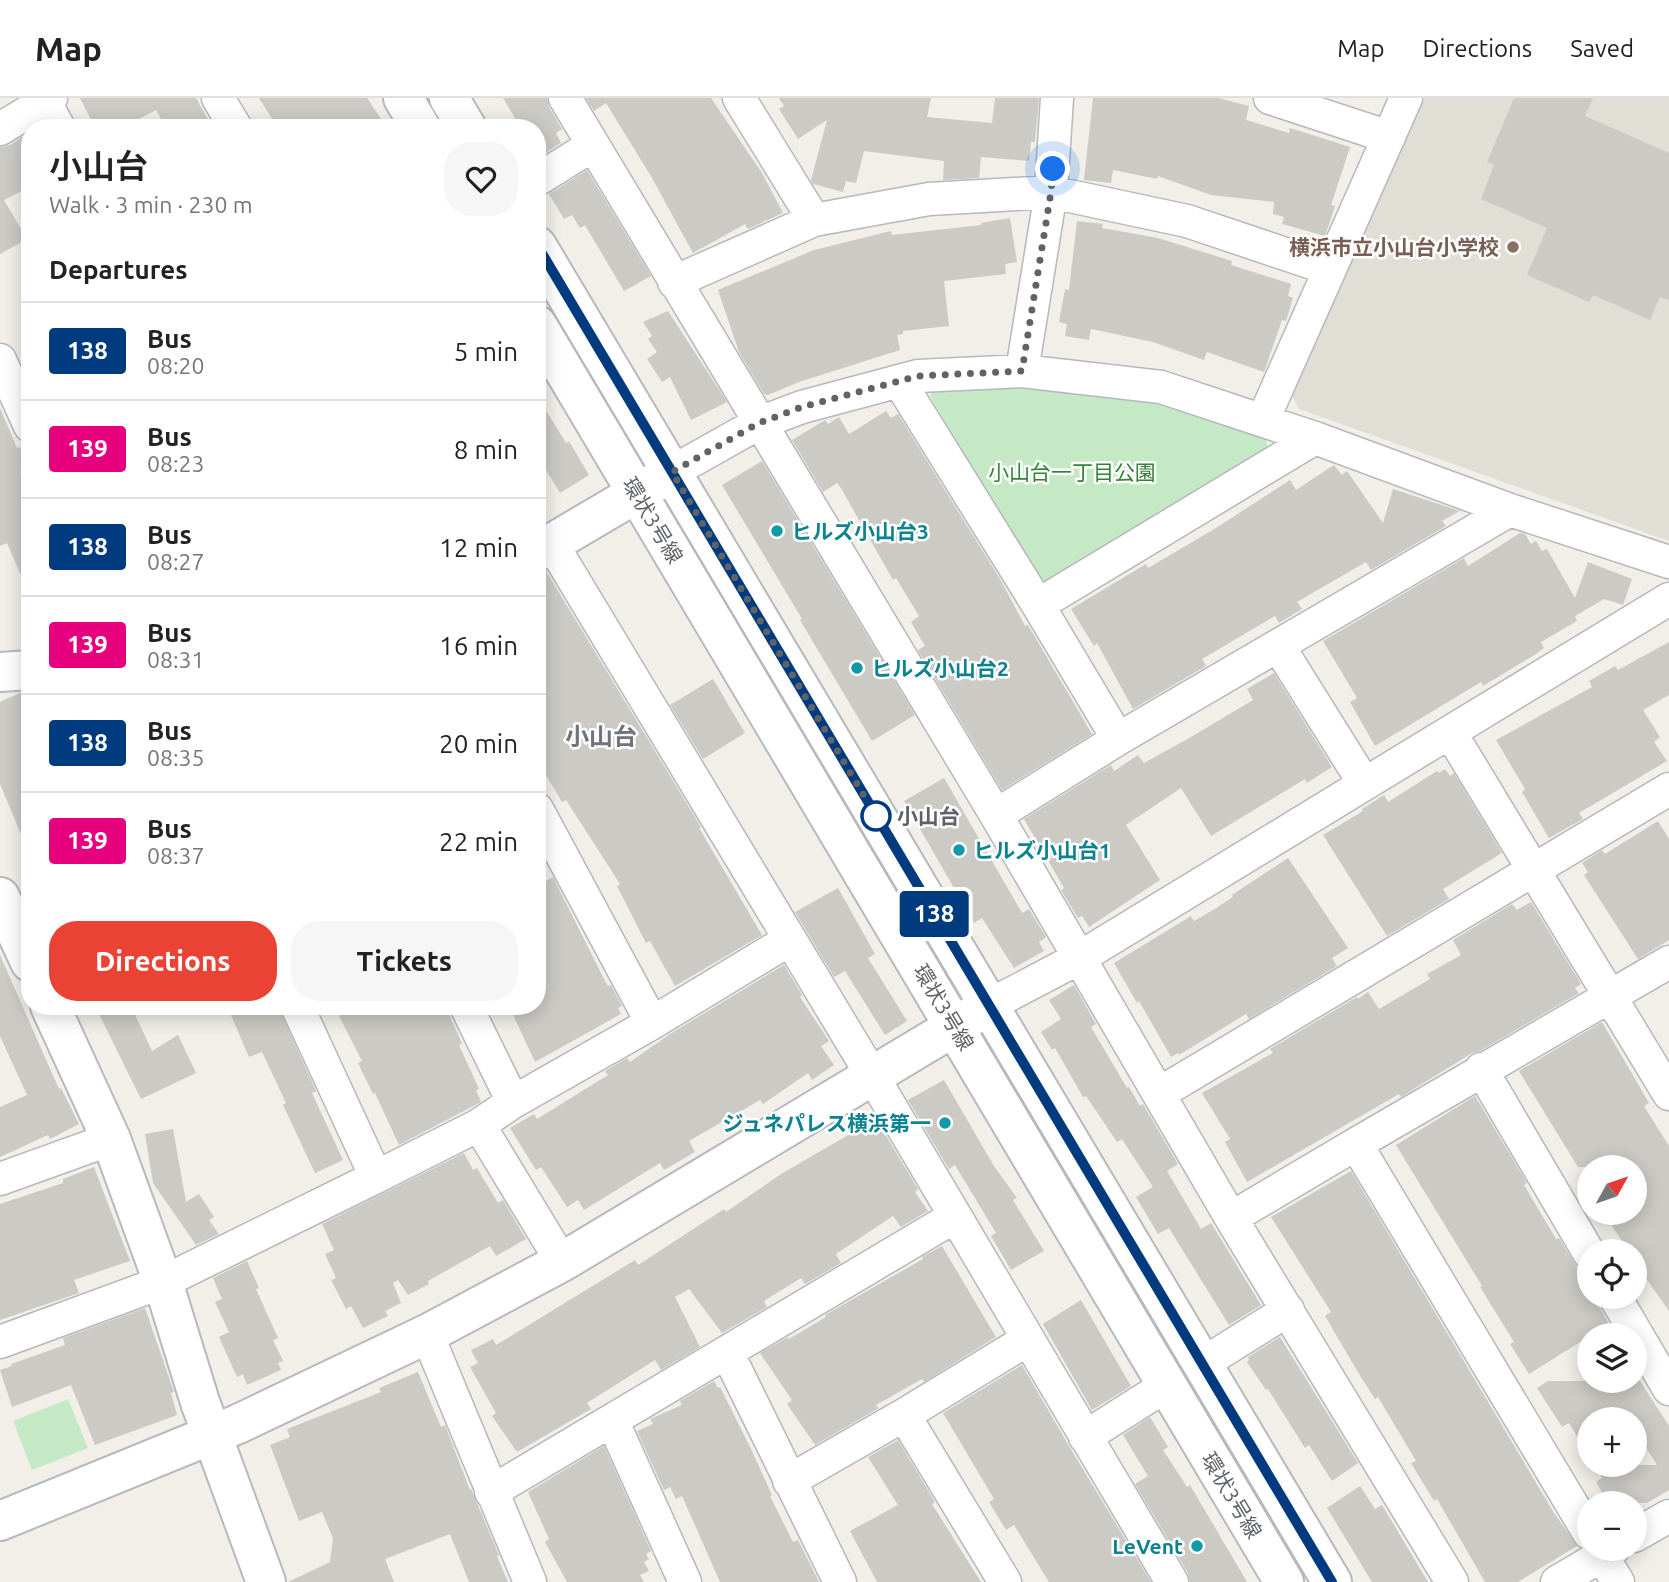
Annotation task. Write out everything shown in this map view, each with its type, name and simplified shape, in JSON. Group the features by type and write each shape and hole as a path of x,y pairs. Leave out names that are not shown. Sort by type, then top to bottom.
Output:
{"street":[{"path":"218,98 231,119"},
{"path":"403,98 416,119"},
{"path":"449,98 462,119"},
{"path":"565,98 996,815 1231,1218 1452,1582"},
{"path":"739,98 814,220"},
{"path":"1022,371 1051,192 1057,98"},
{"path":"1270,98 1389,137"},
{"path":"1262,420 1406,98"},
{"path":"26,119 52,109"},
{"path":"0,129 21,121"},
{"path":"546,174 593,145"},
{"path":"674,282 814,220 929,198 1051,192 1187,220 1330,269"},
{"name":"環状3号線","path":"546,261 1332,1582"},
{"name":"環状3号線","path":"546,339 1284,1582"},
{"path":"0,360 21,406"},
{"path":"546,547 759,423 802,407 918,376 1022,371 1161,387 1315,438 1510,510 1669,562"},
{"path":"899,381 1118,739"},
{"path":"1038,605 1315,438"},
{"path":"996,815 1118,739 1510,510"},
{"path":"546,550 873,1077 1172,1582"},
{"path":"0,1521 212,1435 427,1334 562,1262 988,1006 1079,958 1669,599"},
{"path":"1279,647 1364,783"},
{"path":"0,672 21,671"},
{"path":"1450,732 1669,1094"},
{"path":"1160,1093 1669,789"},
{"path":"546,825 652,1023"},
{"path":"0,897 21,942"},
{"path":"0,1342 163,1282 479,1125 513,1102 652,1023 789,940"},
{"path":"1231,1218 1481,1069 1669,962"},
{"path":"54,1015 111,1139 163,1282 212,1435 266,1582"},
{"path":"301,1015 376,1177"},
{"path":"470,1015 513,1102"},
{"path":"1481,1069 1581,1239"},
{"path":"479,1125 562,1262"},
{"path":"0,1180 111,1139"},
{"path":"1356,1144 1577,1508"},
{"path":"491,1492 954,1217"},
{"path":"1622,1309 1669,1389"},
{"path":"1202,1364 1288,1310"},
{"path":"427,1334 530,1582"},
{"path":"789,1481 904,1416 1027,1340"},
{"path":"727,1352 840,1582"},
{"path":"1085,1437 1167,1385"},
{"path":"904,1416 1005,1582"},
{"path":"612,1420 685,1582"},
{"path":"1647,1529 1669,1516"},
{"path":"1557,1582 1583,1561"},
{"path":"1608,1561 1618,1582"}],"shaded area":[{"name":"横浜市立小山台小学校","path":"1424,98 1669,98 1669,541 1299,409 1292,396"}],"green space":[{"name":"小山台一丁目公園","path":"1019,380 1175,404 1264,431 1269,453 1048,588 1036,584 930,396 935,386"},
{"path":"68,1399 88,1448 32,1470 13,1421"}],"building":[{"path":"80,98 196,98 208,119 161,119 156,110 139,119 90,119"},
{"path":"259,98 367,98 381,119 272,119"},
{"path":"503,98 547,98 549,107 562,129 556,133 561,143 546,152 546,119 516,119"},
{"path":"586,98 711,98 762,173 783,213 748,229 745,224 693,253 652,178 606,103 594,111"},
{"path":"779,98 931,98 927,117 992,123 995,98 1039,98 1035,142 1031,142 1029,161 981,157 979,178 943,180 944,161 864,151 856,183 846,181 843,192 813,184 811,180 827,120 798,139 779,109 784,106"},
{"path":"1093,98 1218,98 1249,106 1246,120 1289,133 1290,128 1350,147 1331,205 1335,206 1325,236 1282,224 1284,217 1273,214 1274,202 1211,195 1158,176 1157,179 1113,170 1111,183 1084,180"},
{"path":"1514,98 1593,98 1585,116 1669,153 1669,300 1660,297 1650,320 1593,295 1589,302 1527,275 1547,228 1481,199 1494,165 1487,162"},
{"path":"21,138 21,192 4,200 21,229 21,242 0,254 0,147 10,145"},
{"path":"587,170 651,276 624,291 585,225 580,228 572,215 564,219 549,194"},
{"path":"1010,218 1017,262 1005,264 1006,274 944,281 949,326 903,331 903,334 897,335 900,350 799,382 768,395 764,394 739,352 718,290 814,250 891,231 892,235 981,225"},
{"path":"1077,221 1103,224 1102,228 1158,238 1232,261 1231,265 1291,284 1288,296 1293,298 1286,321 1282,320 1264,372 1207,352 1204,360 1153,342 1091,329 1089,340 1065,336 1067,324 1059,322 1065,289 1069,290"},
{"path":"668,311 727,402 691,420 670,377 662,382 647,359 657,352 648,339 652,336 643,322"},
{"path":"0,408 17,448 21,449 21,575 7,543 0,546"},
{"path":"546,411 566,443 569,441 589,475 560,493 546,470"},
{"path":"886,411 891,418 898,414 1092,734 1002,790 918,650 925,646 911,622 919,616 896,578 893,580 841,488 837,483 823,492 792,440 825,420 828,424 839,417 849,434"},
{"path":"762,461 915,715 872,741 722,485"},
{"path":"1334,465 1342,475 1347,471 1383,523 1393,489 1460,511 1442,521 1446,526 1371,570 1366,562 1297,602 1302,609 1279,623 1275,616 1202,659 1206,666 1133,709 1097,643 1094,646 1071,609 1146,564 1148,568 1216,528 1290,480 1296,490"},
{"path":"1520,533 1525,534 1531,544 1536,541 1542,551 1547,549 1575,598 1588,562 1632,579 1623,605 1604,599 1575,616 1577,621 1541,642 1544,648 1536,654 1483,686 1481,682 1375,746 1350,702 1357,698 1323,641 1464,558 1468,566"},
{"path":"546,571 701,827 699,828 762,935 675,986 650,941 646,943 617,886 620,884 566,800 562,802 546,775"},
{"path":"1669,642 1669,695 1643,710 1660,737 1654,742 1667,761 1579,813 1583,819 1549,838 1522,792 1525,789 1496,740 1592,687 1589,681 1615,666 1618,670"},
{"path":"1274,673 1332,767 1307,783 1305,779 1211,836 1181,788 1126,825 1160,880 1089,927 1082,916 1078,918 1061,890 1064,888 1024,819 1111,765 1114,771 1138,755 1144,763 1191,737 1253,700 1247,689"},
{"path":"713,679 745,733 703,759 670,705"},
{"path":"21,692 21,834 0,784 0,702"},
{"path":"1445,769 1450,776 1454,773 1502,853 1443,889 1449,899 1387,936 1323,835 1384,795 1388,802 1437,771 1439,773"},
{"name":"ヒルズ小山台1","path":"944,778 1022,913 1029,909 1046,937 1039,942 1044,951 1014,968 982,918 974,923 904,801"},
{"path":"1658,821 1669,839 1669,940 1638,959 1584,875 1588,872 1582,863 1602,850 1605,854"},
{"path":"1288,858 1348,948 1332,958 1337,966 1249,1019 1246,1014 1179,1055 1178,1053 1171,1057 1114,963 1191,916 1194,921 1213,910"},
{"path":"553,877 606,983 611,985 622,1006 618,1008 621,1014 535,1062 513,1015 546,1015 546,881"},
{"path":"838,888 875,954 868,958 907,1021 885,1035 845,971 834,977 795,912"},
{"path":"1531,902 1581,984 1575,988 1579,993 1480,1051 1472,1053 1401,1097 1399,1094 1247,1182 1225,1142 1230,1139 1202,1093 1273,1053 1270,1049 1357,997 1358,999 1368,992 1379,1009 1430,979 1427,974 1461,955 1453,940 1512,904 1517,910"},
{"path":"0,955 21,1003 21,1015 26,1015 59,1089 61,1088 79,1124 50,1139 48,1135 0,1157 0,1107 27,1095 0,1036"},
{"path":"784,965 802,995 800,997 829,1041 821,1046 834,1065 812,1080 808,1073 763,1104 760,1100 689,1141 695,1152 664,1170 660,1163 584,1210 578,1200 567,1207 541,1167 536,1170 510,1128 534,1114 537,1119 608,1075 605,1071 627,1058 630,1062 670,1034"},
{"path":"1074,985 1096,1024 1091,1027 1127,1088 1129,1087 1140,1106 1143,1104 1178,1164 1167,1171 1201,1229 1211,1223 1261,1305 1229,1325 1169,1228 1158,1234 1136,1197 1153,1187 1122,1139 1117,1142 1086,1096 1083,1097 1055,1048 1052,1050 1041,1032 1061,1019 1049,1000"},
{"path":"99,1015 135,1015 152,1051 178,1035 196,1073 141,1099"},
{"path":"231,1015 282,1015 316,1091 312,1093 343,1160 315,1173 262,1052 249,1057"},
{"path":"449,1015 479,1089 476,1090 481,1102 399,1145 358,1063 362,1061 339,1016"},
{"path":"1602,1022 1649,1103 1644,1106 1669,1146 1669,1311 1647,1280 1647,1239 1621,1239 1611,1225 1647,1225 1647,1155 1577,1155 1577,1165 1519,1071"},
{"path":"944,1080 994,1166 1017,1198 1013,1200 1044,1251 1011,1270 991,1236 996,1233 955,1165 949,1169 908,1100"},
{"path":"1475,1096 1527,1183 1524,1185 1556,1239 1559,1238 1577,1267 1577,1309 1601,1309 1608,1323 1577,1323 1577,1344 1529,1374 1510,1344 1514,1342 1480,1287 1482,1286 1396,1145"},
{"path":"876,1119 918,1189 915,1192 928,1211 901,1227 893,1216 836,1254 841,1263 805,1284 801,1278 764,1301 767,1307 722,1333 689,1289 675,1297 700,1347 661,1370 655,1360 587,1403 591,1409 517,1452 492,1416 496,1413 470,1367 478,1363 471,1350 493,1339 496,1345 635,1260 638,1265 724,1209 726,1212 781,1174"},
{"path":"173,1129 186,1202 199,1194 214,1217 209,1220 219,1234 196,1245 153,1183 145,1134"},
{"path":"464,1153 473,1170 477,1168 498,1203 503,1200 526,1239 496,1256 490,1246 408,1295 398,1280 393,1283 401,1303 385,1311 388,1316 363,1328 351,1306 346,1309 331,1280 336,1278 325,1254 334,1250 322,1224"},
{"path":"94,1167 130,1261 74,1280 79,1293 0,1320 0,1204 63,1183 63,1179"},
{"path":"1351,1171 1554,1513 1577,1546 1518,1582 1485,1582 1437,1499 1434,1501 1411,1463 1416,1461 1378,1397 1375,1399 1325,1316 1331,1312 1271,1217"},
{"path":"942,1246 996,1337 924,1382 922,1379 876,1405 879,1408 815,1445 787,1404 792,1400 760,1353 788,1337 789,1339"},
{"path":"247,1261 259,1288 256,1289 278,1338 273,1340 283,1361 278,1363 281,1370 247,1385 243,1374 237,1377 219,1337 229,1332 215,1302 222,1299 213,1278"},
{"path":"1081,1300 1131,1386 1092,1410 1043,1324"},
{"path":"145,1308 174,1392 171,1393 177,1415 95,1445 71,1385 12,1407 0,1370 65,1345 63,1338"},
{"path":"1280,1337 1358,1463 1332,1481 1309,1445 1305,1448 1268,1389 1266,1390 1247,1362 1248,1357"},
{"path":"1022,1365 1151,1582 1049,1582 1014,1525 1006,1530 989,1502 994,1499 943,1413"},
{"path":"418,1372 441,1427 445,1425 508,1582 469,1582 450,1534 385,1559 394,1582 288,1582 330,1562 333,1538 322,1512 299,1521 270,1445 290,1437 287,1429 381,1392 379,1388"},
{"path":"714,1381 718,1388 720,1387 751,1449 793,1542 798,1540 819,1582 720,1582 682,1496 676,1499 670,1487 664,1490 637,1431 653,1424 650,1419 682,1405 680,1401"},
{"path":"1548,1381 1577,1381 1577,1393 1647,1392 1669,1426 1669,1490 1647,1503 1647,1491 1601,1491 1596,1482 1601,1477 1647,1477 1647,1465 1657,1465 1647,1449 1647,1407 1577,1407 1577,1437 1569,1423 1562,1427 1537,1388"},
{"path":"1150,1417 1168,1447 1163,1450 1187,1487 1190,1485 1247,1582 1190,1582 1188,1573 1135,1484 1148,1476 1123,1435"},
{"path":"898,1440 935,1502 932,1504 981,1582 877,1582 850,1531 898,1505 868,1457"},
{"path":"604,1446 651,1551 646,1554 649,1559 644,1562 649,1571 640,1575 644,1582 567,1582 545,1542 549,1539 528,1492"},
{"path":"1360,1486 1375,1509 1382,1505 1428,1582 1372,1582 1327,1508"}],"bus line":[{"name":"138","path":"546,260 1332,1582"}],"place":[{"name":"横浜市立小山台小学校","path":"1513,247"},
{"name":"ヒルズ小山台3","path":"777,531"},
{"name":"ヒルズ小山台2","path":"857,668"},
{"name":"小山台","path":"876,816"},
{"name":"ヒルズ小山台1","path":"959,850"},
{"name":"ジュネパレス横浜第一","path":"945,1123"},
{"name":"LeVent","path":"1197,1546"}],"district":[{"name":"小山台","path":"601,736"}],"route":[{"path":"876,816 672,472 759,423 802,407 918,376 1022,371 1053,169"}]}
